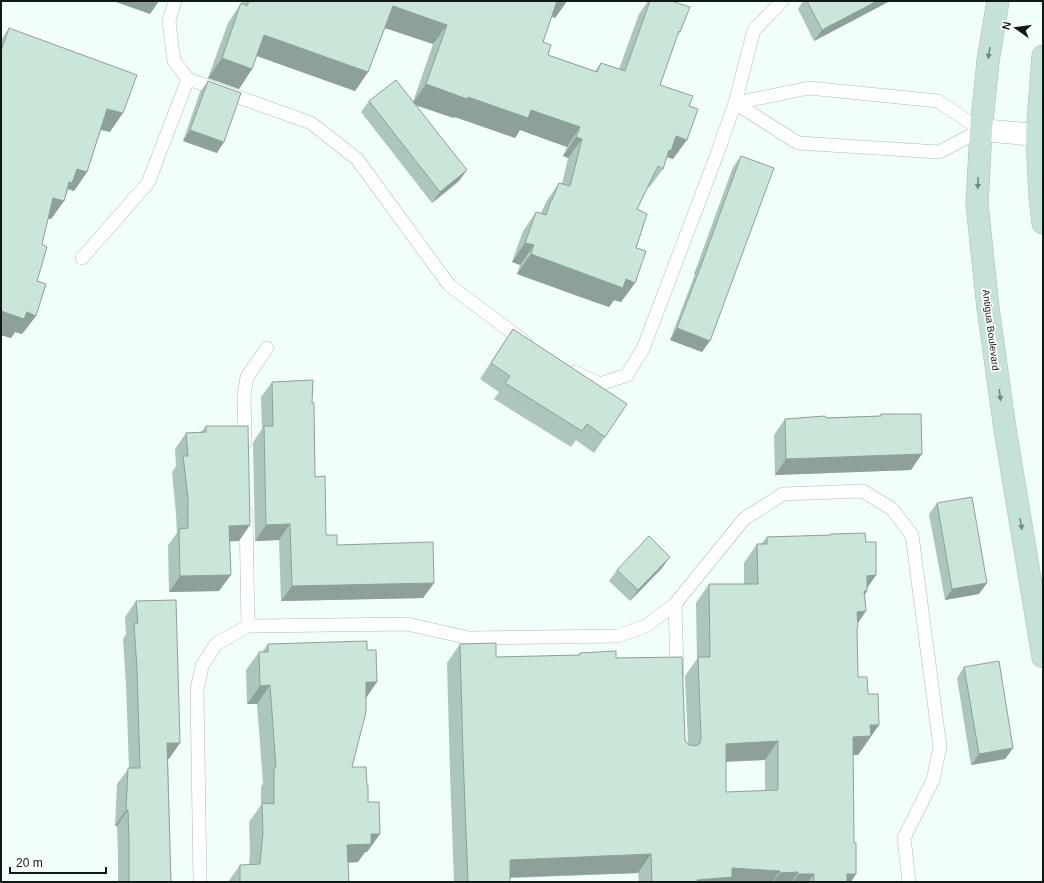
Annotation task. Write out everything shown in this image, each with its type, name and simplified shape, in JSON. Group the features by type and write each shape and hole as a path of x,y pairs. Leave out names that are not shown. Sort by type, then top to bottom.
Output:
{"main road":[{"name":"Antigua Boulevard","path":"998,1 988,61 981,130 977,204 988,308 1005,429 1043,657"},
{"path":"1043,56 1040,135 1040,197 1043,223"}],"street":[{"path":"981,130 1040,135"}],"lane":[{"path":"175,1 169,21 174,61 188,79 311,123 357,160 449,285 533,348"},
{"path":"565,368 600,384 627,375 642,350 716,157 735,103 754,30 782,1"},
{"path":"82,258 148,183 188,79"},
{"path":"809,88 938,101 981,130 939,152 798,143 735,103 809,88"},
{"path":"245,458 244,395 247,378 267,348"},
{"path":"200,882 197,690 202,666 216,644 248,626 407,624 469,638 617,636 646,626 675,604 744,519 783,494 863,491 892,509 912,535 940,747 933,780 904,838 909,882"},
{"path":"246,498 248,626"},
{"path":"675,604 678,688"}],"building":[{"path":"249,1 557,1 543,42 551,45 548,55 597,72 601,63 625,71 650,1 672,1 690,7 680,32 679,31 660,85 693,96 689,106 698,109 687,140 676,136 671,151 669,150 663,169 658,166 637,209 647,214 636,248 646,251 635,283 626,279 623,288 531,254 534,245 525,243 536,212 546,215 559,183 570,186 582,139 576,137 580,127 531,110 528,118 468,97 467,99 426,84 447,25 393,6 368,72 264,35 252,69 222,58 241,3 247,6"},
{"path":"807,1 877,1 822,30"},
{"path":"9,28 137,75 123,113 107,109 87,172 77,169 72,183 69,182 64,201 53,198 42,244 47,247 37,281 46,284 36,316 27,312 24,319 1,311 1,51"},
{"path":"396,80 467,170 440,192 369,101"},
{"path":"208,81 241,93 224,142 190,130"},
{"path":"741,156 774,168 710,341 677,328"},
{"path":"513,329 627,404 605,437 587,424 582,431 505,383 510,376 491,363"},
{"path":"313,380 312,403 314,403 315,477 325,476 326,535 337,535 337,545 433,542 434,583 292,586 290,524 266,525 264,426 273,426 272,382"},
{"path":"881,414 921,414 922,454 786,459 785,419 825,416 826,418 881,416"},
{"path":"206,426 248,426 250,525 229,526 231,575 180,576 179,529 188,528 188,498 183,456 188,456 186,433 206,432"},
{"path":"972,497 987,583 952,589 937,503"},
{"path":"865,533 866,542 876,542 876,575 867,576 867,591 864,591 866,611 857,612 858,677 867,677 868,694 878,694 879,725 870,725 871,736 853,737 854,843 856,843 856,874 847,874 847,882 814,882 814,874 798,874 798,872 780,873 780,871 732,868 732,877 697,880 697,882 652,882 651,854 510,860 510,882 468,882 460,644 496,643 496,657 580,655 580,653 616,651 616,658 682,657 685,739 689,745 698,745 701,738 698,657 710,657 709,584 758,584 757,544 767,544 767,537","holes":["778,741 778,790 726,792 726,744"]},
{"path":"649,536 670,557 638,590 617,570"},
{"path":"176,600 180,743 167,743 171,882 129,882 128,810 126,810 128,768 140,768 134,624 138,623 136,601"},
{"path":"367,641 367,650 376,650 377,682 366,682 366,712 352,767 366,767 368,802 379,802 380,834 371,834 371,844 347,845 349,882 240,882 240,865 260,864 263,833 262,803 274,804 274,768 276,768 270,685 260,686 259,652 268,652 268,644"},
{"path":"999,661 1013,748 979,754 964,667"}]}
